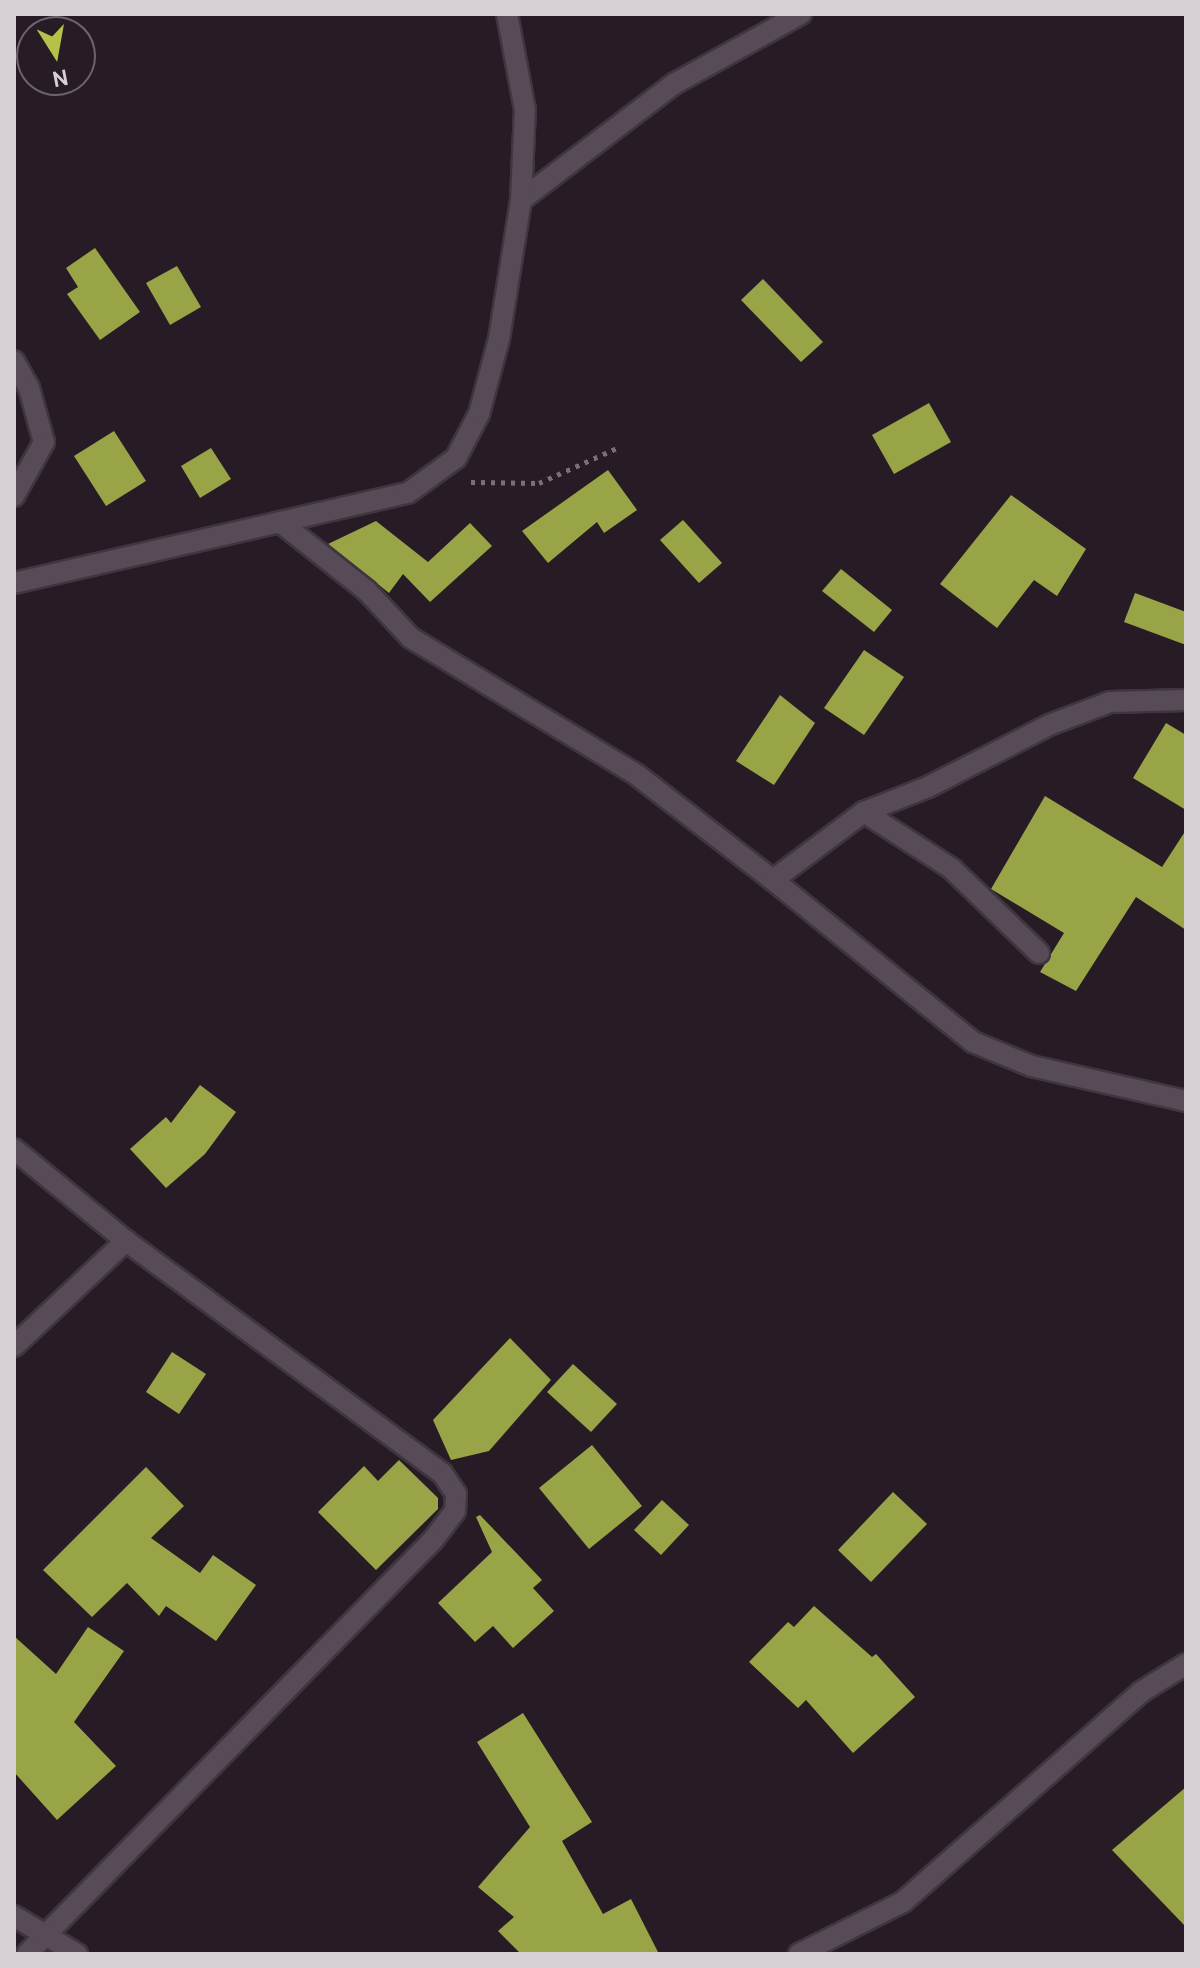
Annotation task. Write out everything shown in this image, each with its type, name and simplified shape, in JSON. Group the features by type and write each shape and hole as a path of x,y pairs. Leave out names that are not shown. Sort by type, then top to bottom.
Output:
{"street":[{"path":"14,583 408,493 456,458 479,414 499,339 521,200 525,110 507,14"},
{"path":"521,200 674,84 801,14"},
{"path":"14,361 29,388 44,442 14,496"},
{"path":"280,522 367,591 411,638 637,775 773,880 973,1042 1031,1066 1186,1101"},
{"path":"773,880 864,812 1110,702 1186,700"},
{"path":"864,812 952,869 1039,953"},
{"path":"14,1149 126,1241 442,1473 456,1494 455,1511 433,1540 27,1954"},
{"path":"14,1346 126,1241"},
{"path":"799,1954 903,1902 1141,1692 1186,1664"},
{"path":"14,1916 77,1954"}],"path":[{"path":"430,476 494,485 539,483 617,448"}],"building":[{"path":"95,248 140,312 100,340 67,294 78,287 66,268"},
{"path":"177,266 201,307 170,325 146,283"},
{"path":"763,279 823,342 801,362 741,300"},
{"path":"929,403 951,442 894,474 872,435"},
{"path":"114,431 146,481 106,506 74,456"},
{"path":"211,448 231,479 200,498 181,466"},
{"path":"608,470 637,510 604,533 597,522 548,563 522,531"},
{"path":"1011,495 1086,549 1057,596 1034,580 997,628 940,584"},
{"path":"683,520 722,563 699,583 660,540"},
{"path":"376,521 428,562 470,523 492,546 430,602 403,574 389,593 328,544"},
{"path":"841,569 892,610 874,632 822,591"},
{"path":"1135,593 1186,612 1186,645 1124,622"},
{"path":"864,650 904,677 864,735 824,708"},
{"path":"780,695 815,723 774,785 736,761"},
{"path":"1166,723 1186,735 1186,810 1133,778"},
{"path":"1045,796 1162,867 1186,830 1186,930 1136,897 1076,991 1040,972 1064,933 991,889"},
{"path":"200,1085 236,1112 205,1154 166,1188 130,1149 166,1117 171,1123"},
{"path":"510,1338 551,1380 489,1451 451,1460 433,1420"},
{"path":"172,1352 206,1374 179,1414 146,1392"},
{"path":"573,1364 617,1404 591,1432 547,1392"},
{"path":"592,1445 642,1506 589,1549 539,1488"},
{"path":"399,1460 438,1498 438,1509 376,1570 318,1512 364,1466 378,1481"},
{"path":"146,1467 184,1506 151,1538 200,1573 213,1555 256,1585 216,1641 166,1606 159,1616 127,1583 92,1617 43,1570"},
{"path":"893,1492 927,1524 871,1582 838,1550"},
{"path":"662,1500 689,1525 661,1555 634,1530"},
{"path":"480,1515 542,1580 533,1588 554,1611 513,1648 493,1626 475,1642 438,1603 492,1552 476,1517"},
{"path":"814,1606 872,1657 876,1654 915,1697 853,1753 806,1700 798,1708 749,1662 788,1622 794,1627"},
{"path":"88,1627 124,1651 74,1722 116,1766 57,1820 14,1772 14,1636 56,1674"},
{"path":"523,1713 592,1822 562,1841 603,1914 631,1899 659,1954 521,1954 498,1931 514,1917 478,1887 530,1827 477,1742"},
{"path":"1186,1787 1186,1927 1112,1850"}]}
